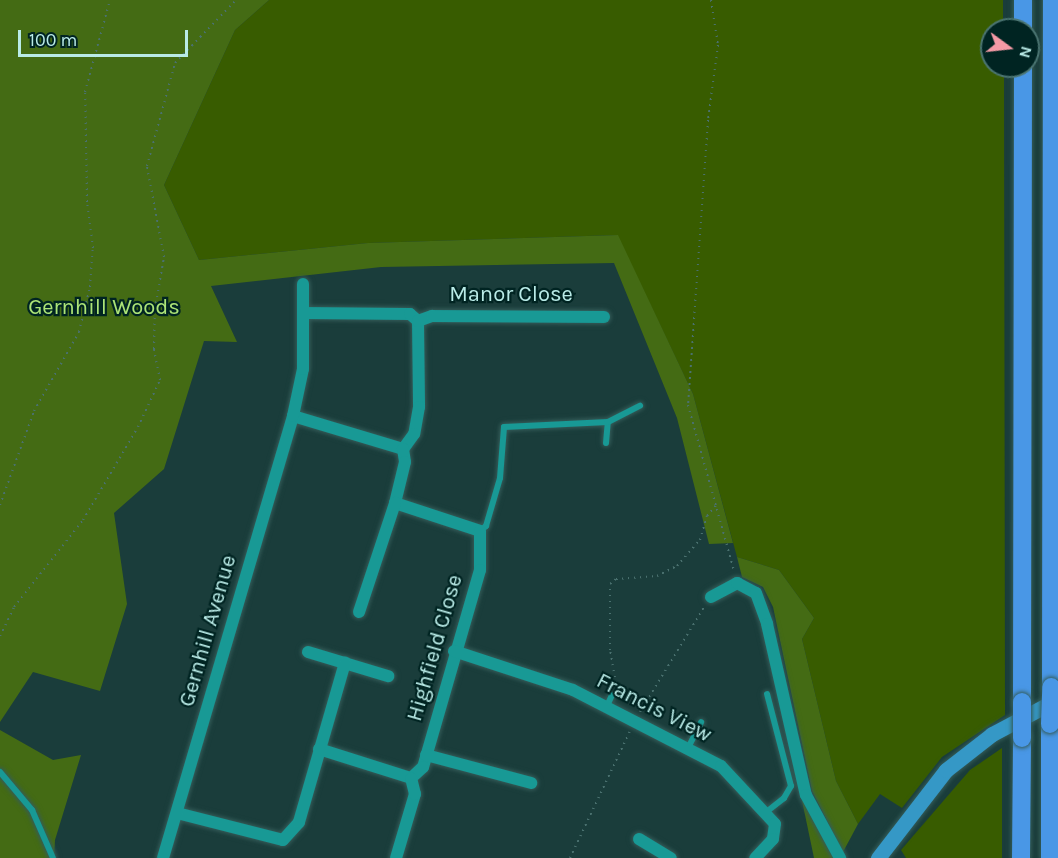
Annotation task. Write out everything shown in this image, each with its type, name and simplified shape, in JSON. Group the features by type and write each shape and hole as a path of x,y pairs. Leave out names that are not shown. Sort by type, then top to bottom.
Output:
{"highway":[{"path":"1023,0 1023,18"},
{"path":"1050,858 1050,724 1054,693 1052,0"},
{"path":"1021,858 1023,78"}],"main road":[{"path":"885,855 946,770 992,734 1054,693"}],"street":[{"name":"Gernhill Avenue","path":"163,858 293,416 303,369 303,284"},
{"name":"Manor Close","path":"303,314 410,314 418,321 419,406 414,434 404,450"},
{"name":"Manor Close","path":"418,321 432,316 604,317"},
{"path":"293,416 404,450 405,462 395,503 359,612"},
{"path":"395,503 480,531"},
{"name":"Highfield Close","path":"411,778 423,767 454,651 480,570 480,531"},
{"path":"711,597 737,583 756,593 763,608 806,795 840,858"},
{"name":"Francis View","path":"454,651 573,690 721,766 775,824 773,838 755,858"},
{"path":"308,652 388,676"},
{"path":"177,813 284,840 299,822 345,663"},
{"path":"319,749 411,778 415,794 396,858"},
{"path":"426,754 531,783"},
{"path":"639,839 671,858"}],"lane":[{"path":"480,531 486,526 500,478 504,427 608,423 640,406"},
{"path":"606,444 608,423"},
{"path":"765,813 784,798 791,786 767,694"},
{"path":"605,708 615,695"},
{"path":"688,748 701,722"},
{"path":"0,772 32,810 53,858"}],"path":[{"path":"0,505 34,411 79,332 90,288 93,248 86,191 85,92 110,0"},
{"path":"0,636 14,607 83,520 138,427 160,380 154,349 155,309 164,257 147,166 175,63 237,0"},
{"path":"711,0 718,45 708,120 688,405 737,583"},
{"path":"615,695 610,650 610,584 616,579 657,576 677,566 700,540 706,516 717,504"},
{"path":"570,858 634,722 686,630 711,597"}],"green space":[{"name":"Gernhill Woods","path":"0,0 269,0 235,30 164,185 199,260 368,243 618,235 693,394 733,543 709,544 677,418 614,263 381,267 211,286 237,342 204,341 164,469 114,513 127,604 100,691 33,672 0,722"},
{"path":"269,0 1003,0 1003,18 980,18 980,78 1004,78 1005,715 942,757 902,808 880,794 858,824 836,781 802,639 814,618 779,570 737,557 693,394 617,235 368,243 199,260 164,185 235,30"},
{"path":"737,557 779,570 814,618 802,639 836,781 858,824 843,852 812,791 773,607 763,587 742,577"},
{"path":"0,730 53,760 81,755 55,840 54,858 0,858"},
{"path":"1002,748 1002,858 906,858 901,850 970,770"},
{"path":"800,791 835,858 814,858"}]}
